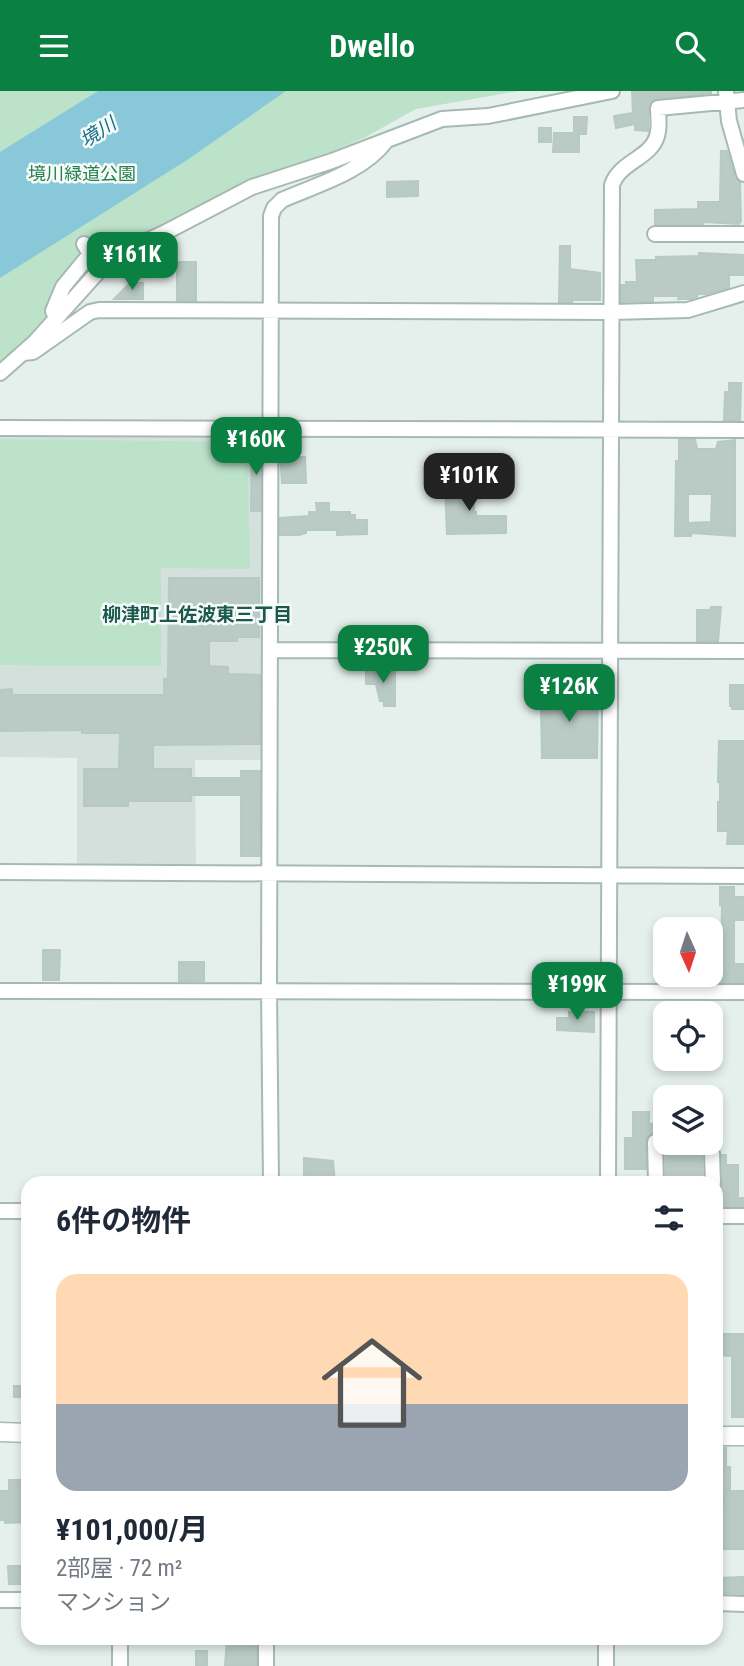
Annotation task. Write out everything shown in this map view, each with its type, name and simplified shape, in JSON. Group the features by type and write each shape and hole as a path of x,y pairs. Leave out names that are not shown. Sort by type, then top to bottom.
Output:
{"street":[{"path":"0,373 23,353 105,264 125,251 251,187 386,141 442,118 488,116 612,91"},
{"path":"727,97 729,121 744,174"},
{"path":"608,1176 612,185 621,170 653,145 657,138 658,108 727,97 744,100"},
{"path":"271,1176 271,216 282,200 347,172 379,151 386,141"},
{"path":"654,234 744,234"},
{"path":"55,317 52,311 63,287 90,254 84,244"},
{"path":"23,353 33,352 90,312 99,310 688,310 744,293"},
{"path":"0,428 744,430"},
{"path":"270,650 744,651"},
{"path":"0,872 744,876"},
{"path":"0,991 744,992"},
{"path":"655,1155 656,1176"},
{"path":"712,1155 713,1176"},
{"path":"0,1211 21,1211"},
{"path":"723,1216 744,1216"},
{"path":"0,1433 21,1433"},
{"path":"723,1436 744,1436"},
{"path":"0,1600 21,1600"},
{"path":"723,1603 744,1604"},
{"path":"120,1645 120,1666"},
{"path":"266,1645 266,1666"},
{"path":"606,1666 607,1645"}],"shaded area":[{"path":"0,431 263,431 264,760 195,760 196,868 77,866 77,758 0,757"}],"green space":[{"name":"境川緑道公園","path":"0,91 519,91 416,109 364,138 287,170 245,182 165,225 130,240 102,257 29,336 0,363"},
{"path":"0,439 247,442 250,569 161,568 161,666 0,665"}],"water":[{"name":"境川","path":"98,91 286,91 187,160 0,278 0,152"}],"building":[{"path":"632,91 711,93 653,100 648,108 648,131 635,130 635,124 616,128 614,116 633,113"},
{"path":"574,117 587,117 586,134 579,134 579,152 553,152 554,133 574,133"},
{"path":"539,128 551,128 551,142 539,142"},
{"path":"721,151 727,151 735,177 740,182 739,224 655,224 655,210 698,209 698,202 720,202"},
{"path":"418,181 418,196 387,197 387,182"},
{"path":"560,246 570,246 570,269 600,273 600,300 559,302"},
{"path":"699,253 744,255 744,275 729,275 729,288 697,294 697,297 692,299 653,296 653,301 621,302 621,285 637,282 636,260 699,256"},
{"path":"177,262 196,262 196,301 177,301"},
{"path":"130,283 143,283 143,299 114,299"},
{"path":"729,383 741,383 740,420 724,420 725,392 729,392"},
{"path":"284,438 294,438 294,457 305,457 306,483 282,483 280,451 284,451"},
{"path":"679,439 695,439 697,449 716,449 718,442 735,440 735,536 691,533 691,536 675,536 676,461 679,461","holes":["688,494 712,494 711,522 688,523"]},
{"path":"252,441 261,441 261,511 251,511"},
{"path":"462,483 474,483 476,516 506,516 506,533 447,534 445,486 462,486"},
{"path":"316,503 329,503 329,512 350,512 350,515 355,515 355,520 367,520 367,534 337,535 337,530 306,530 306,533 299,535 280,535 280,518 309,516 309,512 317,512"},
{"path":"169,578 259,578 259,637 237,637 237,641 209,641 209,666 228,667 228,674 260,675 260,744 153,745 153,769 191,769 191,778 241,778 241,771 260,771 260,856 241,856 241,795 191,795 191,801 128,801 128,806 84,806 84,769 119,769 120,733 82,733 82,730 0,731 0,690 12,689 12,695 164,695 164,679 168,679"},
{"path":"711,607 721,607 718,641 697,641 697,610 711,610"},
{"path":"366,670 395,670 395,706 384,706 376,684 366,684"},
{"path":"730,685 744,685 744,709 732,709 730,706"},
{"path":"539,690 598,690 597,758 542,758"},
{"path":"719,741 744,741 744,844 727,844 728,831 718,831"},
{"path":"720,887 734,887 734,897 744,897 744,920 734,920 734,964 744,964 744,982 723,982 723,917"},
{"path":"43,950 60,950 59,980 43,980"},
{"path":"179,962 204,962 204,981 179,981"},
{"path":"569,1012 594,1012 594,1032 557,1030 557,1018 569,1018"},
{"path":"633,1112 649,1112 649,1124 653,1124 653,1133 646,1138 646,1169 625,1169 625,1138 633,1138"},
{"path":"665,1155 702,1155 703,1176 666,1176"},
{"path":"722,1155 726,1155 726,1165 738,1165 738,1198 744,1198 744,1206 723,1206"},
{"path":"304,1158 333,1161 334,1176 304,1176"},
{"path":"723,1334 744,1334 744,1417 732,1417 732,1356 723,1355"},
{"path":"14,1386 21,1386 21,1397 14,1397"},
{"path":"723,1448 726,1448 726,1467 730,1467 730,1490 723,1490"},
{"path":"9,1480 21,1480 21,1522 5,1523 5,1520 0,1520 0,1491 9,1491"},
{"path":"724,1491 744,1491 744,1549 723,1549"},
{"path":"8,1566 21,1566 21,1584 9,1584"},
{"path":"744,1577 744,1594 723,1593 723,1578"},
{"path":"226,1645 256,1645 256,1666 225,1666"},
{"path":"196,1651 207,1651 207,1666 196,1666"}],"district":[{"name":"柳津町上佐波東三丁目","path":"197,614"}]}
